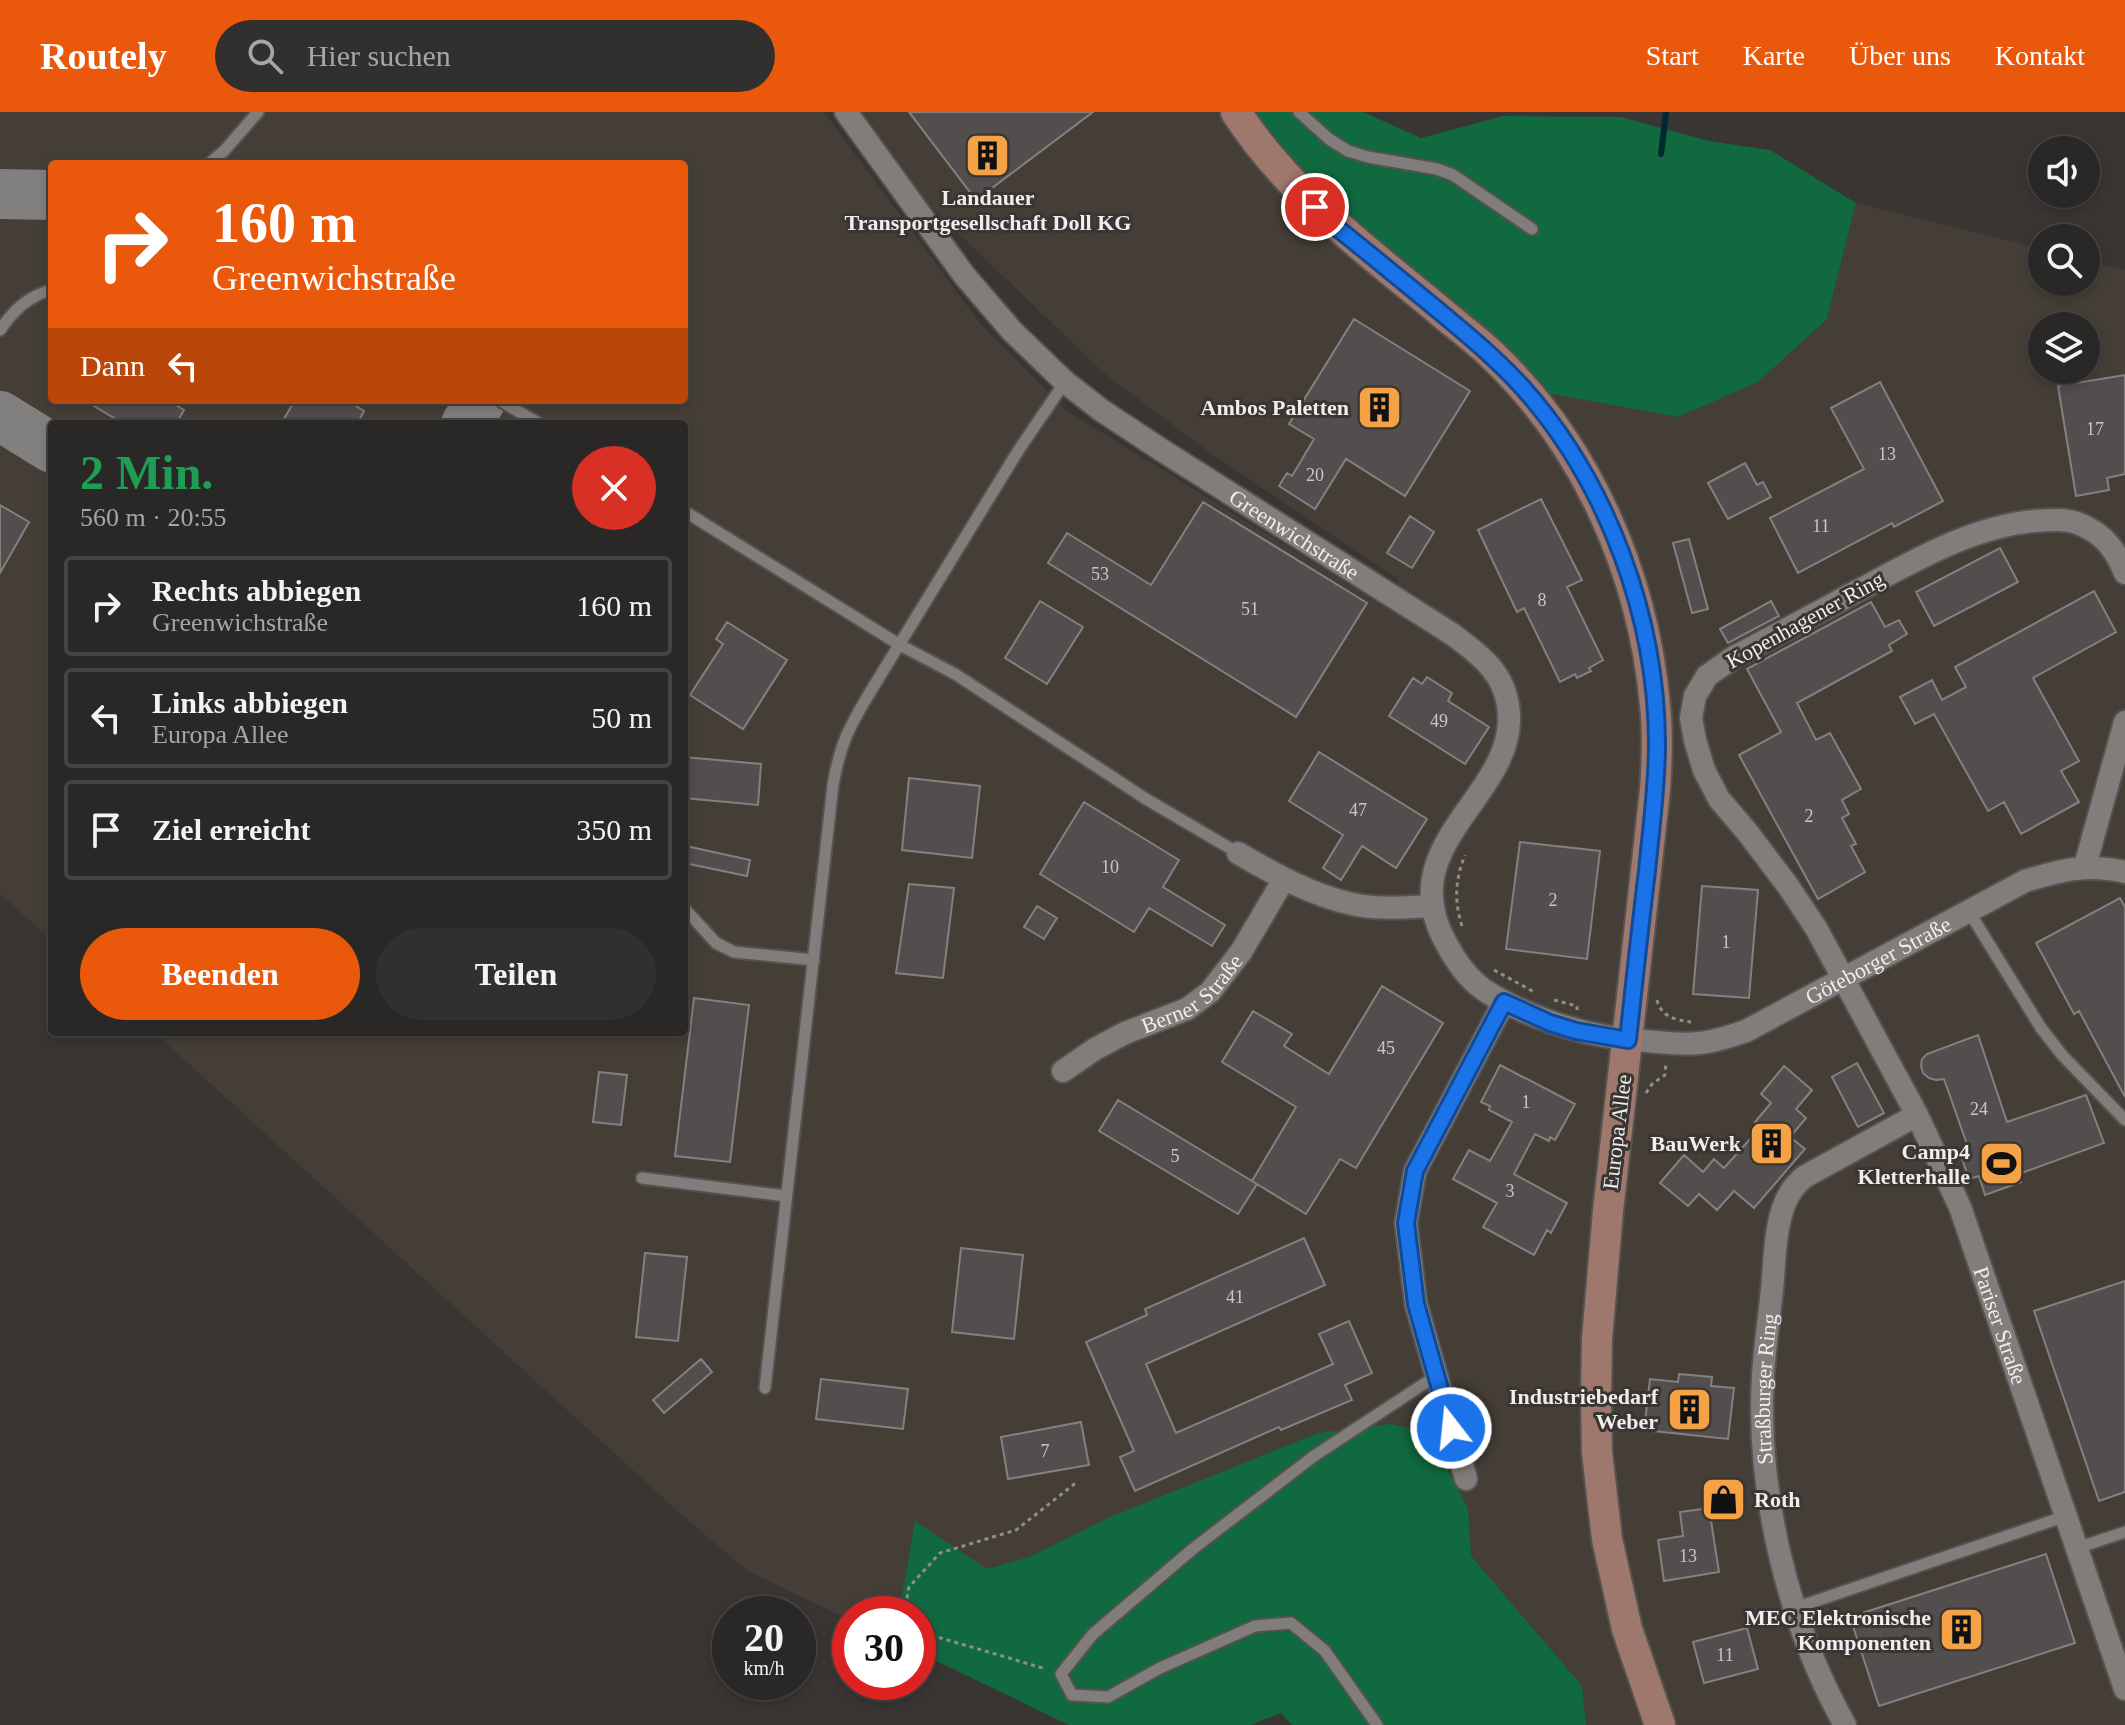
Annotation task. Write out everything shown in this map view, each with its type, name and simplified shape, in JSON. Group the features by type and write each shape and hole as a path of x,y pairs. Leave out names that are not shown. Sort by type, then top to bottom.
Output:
{"main road":[{"name":"Europa Allee","path":"1236,112 1294,187 1336,227 1490,353 1525,389 1580,467 1619,547 1640,617 1650,660 1655,706 1654,804 1608,1211 1598,1325 1596,1400 1597,1452 1614,1576 1627,1629 1660,1725"}],"street":[{"name":"Greenwichstraße","path":"846,112 964,275 1012,331 1065,382 1160,449 1452,634 1482,657 1498,676 1508,697 1509,724 1504,748 1490,777 1449,836 1439,857 1433,877 1433,906 1442,936 1477,985 1504,1002 1576,1031 1628,1040"},
{"name":"Kopenhagener Ring","path":"1843,977 1795,896 1719,799 1704,770 1691,718 1695,696 1707,676 1734,657 1930,553 1971,535 2010,524 2055,519 2080,524 2103,537 2117,554 2125,573"},
{"path":"2085,866 2125,722"},
{"path":"1238,853 1284,879 1353,904 1433,906"},
{"name":"Göteborger Straße","path":"1628,1040 1700,1043 1746,1031 2025,881 2085,866 2125,872"},
{"name":"Berner Straße","path":"1063,1071 1095,1049 1125,1033 1187,1009 1210,992 1241,952 1284,879"},
{"name":"Pariser Straße","path":"1843,977 1917,1115 1960,1207 2125,1689"},
{"path":"1466,1479 1416,1304 1406,1223 1415,1171 1504,1002"},
{"name":"Straßburger Ring","path":"1845,1725 1811,1656 1795,1608 1775,1533 1764,1449 1763,1376 1782,1211 1792,1190 1804,1177 1917,1115"}],"lane":[{"path":"213,160 258,112"},
{"path":"1299,112 1329,139 1348,151 1453,175 1532,229"},
{"path":"0,330 24,302 48,291"},
{"path":"765,1388 839,752 849,726 1018,451 1065,382"},
{"path":"506,404 533,420"},
{"path":"688,513 900,645 955,674 1146,799 1238,853"},
{"path":"1968,910 2041,1028 2062,1055 2125,1120"},
{"path":"688,912 716,943 734,952 814,960"},
{"path":"642,1178 786,1196"},
{"path":"1377,1725 1325,1651 1291,1623 1255,1626 1160,1668 1108,1697 1072,1695 1061,1674 1093,1634 1194,1548 1314,1456 1436,1376"},
{"path":"1795,1608 2066,1516"},
{"path":"2077,1548 2125,1532"}],"path":[{"path":"1464,934 1457,911 1456,889 1459,870 1469,845"},
{"path":"1490,968 1546,998 1574,1003 1577,1006 1576,1031"},
{"path":"1655,993 1658,1006 1666,1016 1697,1022"},
{"path":"1641,1106 1652,1084 1667,1070 1665,1043"},
{"path":"907,1596 909,1587 940,1553 1016,1530 1077,1482"},
{"path":"936,1637 1061,1674"}],"shaded area":[{"path":"0,112 824,112 979,322 1067,411 1387,608 1399,580 1212,454 1105,374 832,112 1236,112 1827,319 1856,203 2028,246 2028,296 2100,296 2100,264 2125,270 2125,1725 1380,1725 1322,1607 1069,1725 936,1661 936,1596 832,1596 832,1611 816,1604 816,1596 800,1596 746,1570 683,1516 158,1036 688,1036 688,420 48,420 48,936 0,894"}],"green space":[{"path":"1236,112 1363,112 1421,138 1503,116 1621,117 1709,141 1770,150 1856,203 1827,319 1758,382 1678,417 1525,389"},
{"path":"1391,1424 1412,1429 1435,1446 1468,1508 1471,1556 1582,1686 1586,1725 1292,1725 1281,1713 1251,1725 1069,1725 936,1661 936,1596 902,1596 915,1521 987,1569 1029,1557 1108,1518 1318,1433"}],"building":[{"name":"Landauer Transportgesellschaft Doll KG","path":"909,112 1093,112 976,200"},
{"name":"Ambos Paletten","path":"1354,319 1470,391 1405,496 1346,459 1315,509 1279,486 1287,473 1292,476 1314,439 1289,424"},
{"path":"2125,375 2125,474 2107,478 2109,490 2076,496 2058,386 2100,384 2100,379"},
{"path":"1880,382 1943,501 1894,527 1892,523 1798,573 1770,518 1864,469 1831,408"},
{"path":"91,404 174,404 184,410 178,420 117,420"},
{"path":"293,404 353,404 364,411 359,420 283,420"},
{"path":"1745,463 1757,485 1763,482 1771,497 1728,519 1708,483"},
{"path":"1541,499 1582,580 1567,587 1603,660 1589,668 1591,671 1577,678 1575,674 1560,682 1524,608 1517,612 1478,530"},
{"path":"1203,502 1367,603 1296,717 1048,563 1067,533 1151,585"},
{"path":"0,505 29,522 0,573"},
{"path":"1410,516 1434,532 1412,568 1387,553"},
{"path":"1689,539 1708,609 1692,613 1673,543"},
{"path":"2000,548 2018,582 1934,626 1916,592"},
{"path":"2094,591 2116,632 2033,678 2079,761 2061,771 2079,802 2021,834 2004,802 1988,811 1934,714 1915,724 1900,697 1932,680 1942,700 1966,687 1955,667"},
{"path":"1040,601 1083,627 1047,684 1005,658"},
{"path":"1771,601 1779,616 1728,643 1720,629"},
{"path":"1871,602 1885,627 1899,620 1907,634 1889,645 1892,651 1797,703 1816,740 1830,733 1861,789 1842,800 1849,814 1842,818 1856,844 1851,846 1865,872 1818,899 1739,755 1781,732 1747,669"},
{"path":"727,622 787,660 743,729 690,695 723,644 716,639"},
{"path":"1427,677 1452,693 1448,701 1489,727 1465,764 1389,716 1413,678 1422,684"},
{"path":"1319,752 1427,819 1396,868 1362,846 1341,880 1323,868 1343,835 1289,801"},
{"path":"688,757 761,764 758,805 688,798"},
{"path":"909,778 980,786 972,858 902,850"},
{"path":"1084,802 1179,860 1163,887 1225,925 1212,946 1149,908 1134,932 1040,874"},
{"path":"1520,842 1600,851 1587,959 1506,949"},
{"path":"688,846 750,860 747,876 688,864"},
{"path":"909,884 954,888 943,978 896,973"},
{"path":"1702,886 1758,890 1749,998 1693,994"},
{"path":"2120,898 2125,907 2125,1097 2079,1011 2074,1014 2036,943"},
{"path":"1037,906 1057,918 1044,939 1024,927"},
{"path":"1382,986 1443,1023 1356,1168 1340,1159 1306,1214 1252,1181 1296,1107 1222,1062 1253,1011 1292,1034 1284,1046 1329,1074"},
{"path":"694,998 749,1005 730,1162 675,1156"},
{"path":"1978,1035 2007,1122 2086,1095 2104,1143 2019,1174 2021,1182 1985,1195 1979,1176 1969,1179 1960,1153 1969,1150 1944,1079 1929,1078 1921,1066 1927,1054"},
{"path":"1857,1063 1884,1113 1858,1127 1832,1077"},
{"path":"1500,1065 1575,1104 1555,1140 1550,1137 1549,1141 1535,1134 1514,1174 1567,1203 1551,1233 1547,1230 1534,1255 1483,1227 1497,1203 1453,1179 1469,1150 1490,1161 1512,1122 1481,1102"},
{"name":"BauWerk","path":"1784,1066 1812,1090 1796,1109 1806,1118 1790,1137 1805,1149 1754,1208 1734,1191 1717,1210 1699,1194 1688,1206 1660,1183 1684,1155 1703,1172 1714,1159 1724,1168 1761,1127 1755,1122 1771,1103 1761,1094"},
{"path":"599,1072 627,1075 621,1125 593,1122"},
{"path":"1118,1100 1257,1184 1238,1214 1099,1131"},
{"path":"1304,1238 1325,1285 1146,1364 1176,1433 1333,1364 1319,1334 1349,1321 1372,1373 1345,1385 1352,1400 1281,1430 1279,1427 1135,1491 1120,1457 1134,1451 1086,1342 1147,1315 1145,1309"},
{"path":"961,1248 1023,1255 1014,1339 952,1332"},
{"path":"645,1253 687,1257 678,1341 636,1337"},
{"path":"2125,1281 2125,1492 2099,1501 2034,1311"},
{"path":"701,1359 712,1372 664,1413 653,1400"},
{"name":"Industriebedarf Weber","path":"1679,1374 1712,1377 1711,1386 1734,1388 1728,1439 1644,1430 1650,1379 1678,1382"},
{"path":"821,1379 908,1389 903,1429 816,1419"},
{"path":"1081,1422 1089,1465 1008,1479 1001,1437"},
{"name":"Roth","path":"1734,1483 1739,1510 1711,1514 1707,1487"},
{"path":"1709,1508 1719,1572 1664,1581 1658,1540 1683,1536 1680,1512"},
{"name":"MEC Elektronische Komponenten","path":"2046,1554 2075,1643 1879,1706 1850,1617"},
{"path":"1747,1628 1758,1669 1704,1683 1693,1642"}],"waterway":[{"path":"1661,154 1666,112"}],"taxiway":[{"path":"0,194 48,195"},
{"path":"468,420 478,404"},
{"path":"0,416 48,446"}],"place":[{"name":"Landauer Transportgesellschaft Doll KG","path":"988,156"},
{"name":"Ambos Paletten","path":"1380,407"},
{"name":"BauWerk","path":"1772,1143"},
{"name":"Camp4 Kletterhalle","path":"2001,1164"},
{"name":"Industriebedarf Weber","path":"1689,1409"},
{"name":"Roth","path":"1723,1499"},
{"name":"MEC Elektronische Komponenten","path":"1962,1630"}],"route":[{"path":"1315,207 1490,353 1525,389 1555,429 1580,467 1619,547 1650,660 1657,744 1655,790 1628,1040 1576,1031 1504,1002 1415,1171 1406,1223 1416,1304 1451,1428"}]}
